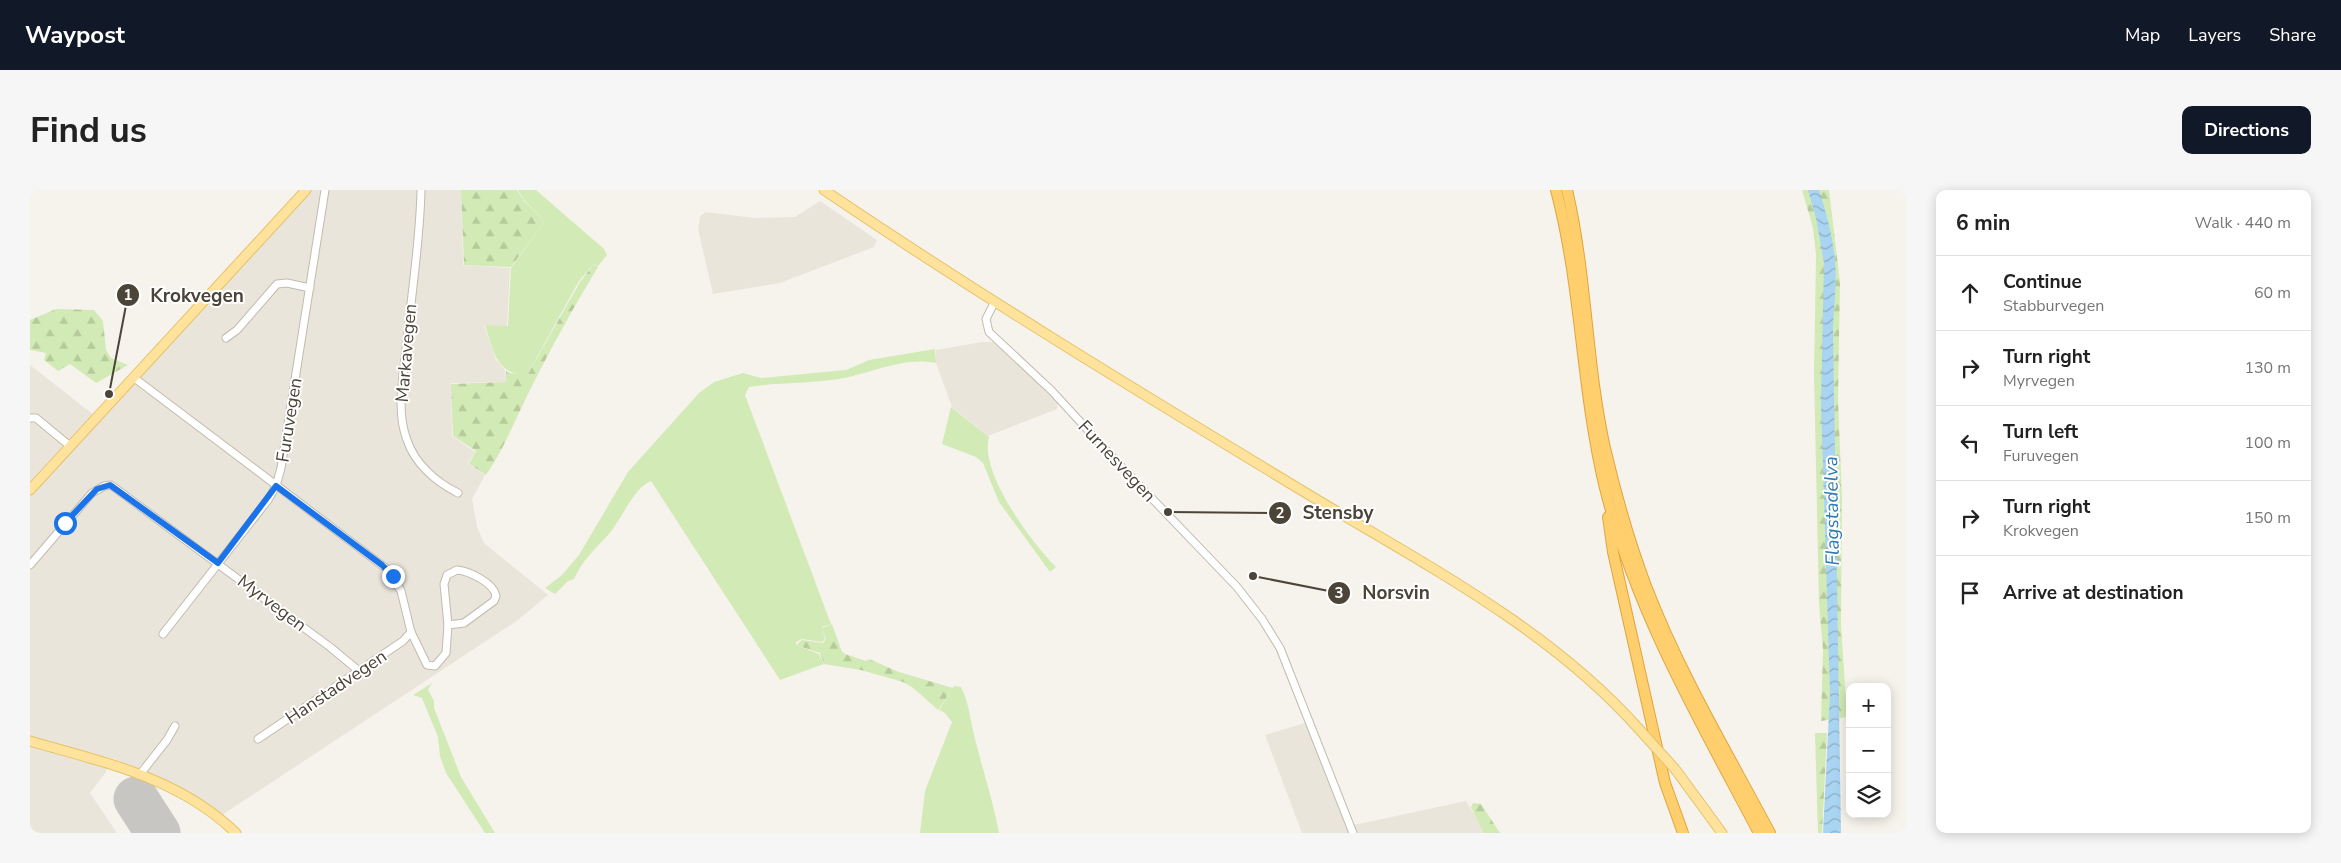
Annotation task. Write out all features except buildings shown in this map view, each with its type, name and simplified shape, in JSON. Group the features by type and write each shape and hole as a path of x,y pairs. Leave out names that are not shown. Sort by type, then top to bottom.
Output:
{"highway":[{"path":"1556,190 1569,254 1592,428 1605,489 1627,563 1657,638 1759,833"},
{"path":"1567,190 1582,276 1605,445 1627,532 1646,588 1670,643 1770,833"},
{"path":"1605,489 1613,552 1667,789 1683,833"}],"main road":[{"path":"30,490 306,190"},
{"path":"824,190 994,303 1466,590 1564,659 1603,692 1638,728 1675,769 1722,833"},
{"path":"30,741 100,759 141,774 191,798 236,833"}],"street":[{"name":"Furuvegen","path":"162,634 276,486 325,190"},
{"name":"Markavegen","path":"421,190 402,387 402,421 408,444 418,461 434,477 458,493"},
{"path":"226,338 237,330 277,284 287,283 310,288"},
{"name":"Furnesvegen","path":"994,303 986,319 990,332 1052,391 1124,470 1237,587 1262,619 1280,648 1353,833"},
{"path":"133,377 382,565 393,576 403,597 411,632 427,666 432,667 440,662 446,653 448,625 444,584 446,577 452,571 466,572 493,588 496,596 494,601 464,623 448,625"},
{"path":"30,418 36,418 70,446"},
{"name":"Myrvegen","path":"30,565 92,493 104,486 110,485 218,563 359,671"},
{"name":"Hanstadvegen","path":"258,739 403,641 411,632"},
{"path":"141,774 168,740 175,726"}],"shaded area":[{"path":"310,190 461,190 463,265 510,268 507,326 484,325 496,360 505,370 506,382 451,383 452,436 475,452 468,464 485,475 472,499 477,527 484,543 548,595 518,620 222,815 183,790 115,759 30,737 30,365 99,419"},
{"path":"820,201 877,240 874,247 780,283 713,294 698,229 700,217 705,212 755,218 795,217"},
{"path":"982,342 993,342 1020,365 1058,402 1057,409 988,436 952,407 936,363 936,350"},
{"path":"1305,723 1354,825 1466,801 1486,833 1302,833 1265,735"},
{"path":"30,745 107,767 106,772 90,793 117,833 30,833"}],"green space":[{"path":"461,190 517,190 524,201 545,221 511,267 464,265"},
{"path":"518,190 536,190 604,249 607,255 598,266 594,264 579,281 528,374 517,374 502,366 494,352 485,325 508,326 511,268 545,221 524,200"},
{"path":"1802,190 1829,190 1840,282 1838,400 1842,498 1841,624 1846,717 1821,721 1823,650 1819,604 1814,374 1816,255 1813,228"},
{"path":"594,264 598,267 553,345 504,445 486,475 469,464 476,451 453,436 451,384 506,382 506,371 528,374 580,282"},
{"path":"56,309 94,310 103,321 106,350 111,358 128,365 96,383 70,364 58,371 44,360 46,353 30,350 30,320"},
{"path":"935,349 936,363 912,362 838,379 749,387 745,395 831,624 822,627 825,639 822,642 802,639 796,642 796,645 819,654 824,664 780,680 651,481 633,497 613,529 585,561 574,579 568,581 555,594 545,588 562,575 579,555 628,472 699,393 714,382 743,373 761,378 846,370 869,360"},
{"path":"951,407 989,437 988,452 999,488 1034,542 1056,567 1050,572 999,502 983,463 976,457 942,444"},
{"path":"832,624 842,652 845,654 866,661 869,659 899,672 953,688 938,710 912,687 903,682 861,670 824,664 820,653 796,645 802,640 823,643 826,639 822,628"},
{"path":"432,683 428,690 434,701 434,708 461,777 495,833 485,833 446,773 440,756 438,737 422,698 413,695"},
{"path":"954,686 961,687 966,699 999,833 920,833 925,791 952,722 945,713 939,710"},
{"path":"1815,733 1827,733 1822,833 1818,833"},
{"path":"1473,803 1481,804 1500,833 1484,833 1471,807"}],"water":[{"name":"Flagstadelva","path":"1808,190 1819,190 1831,234 1836,269 1833,327 1841,833 1823,833 1830,693 1821,404 1824,263 1816,218"}],"runway":[{"path":"136,799 158,833"}],"place":[{"name":"Krokvegen","path":"109,394"},
{"name":"Stensby","path":"1168,512"},
{"name":"Norsvin","path":"1253,576"}],"route":[{"path":"65,523 97,489 107,485 114,486 218,563 268,500 276,486 382,565 393,576"}]}
